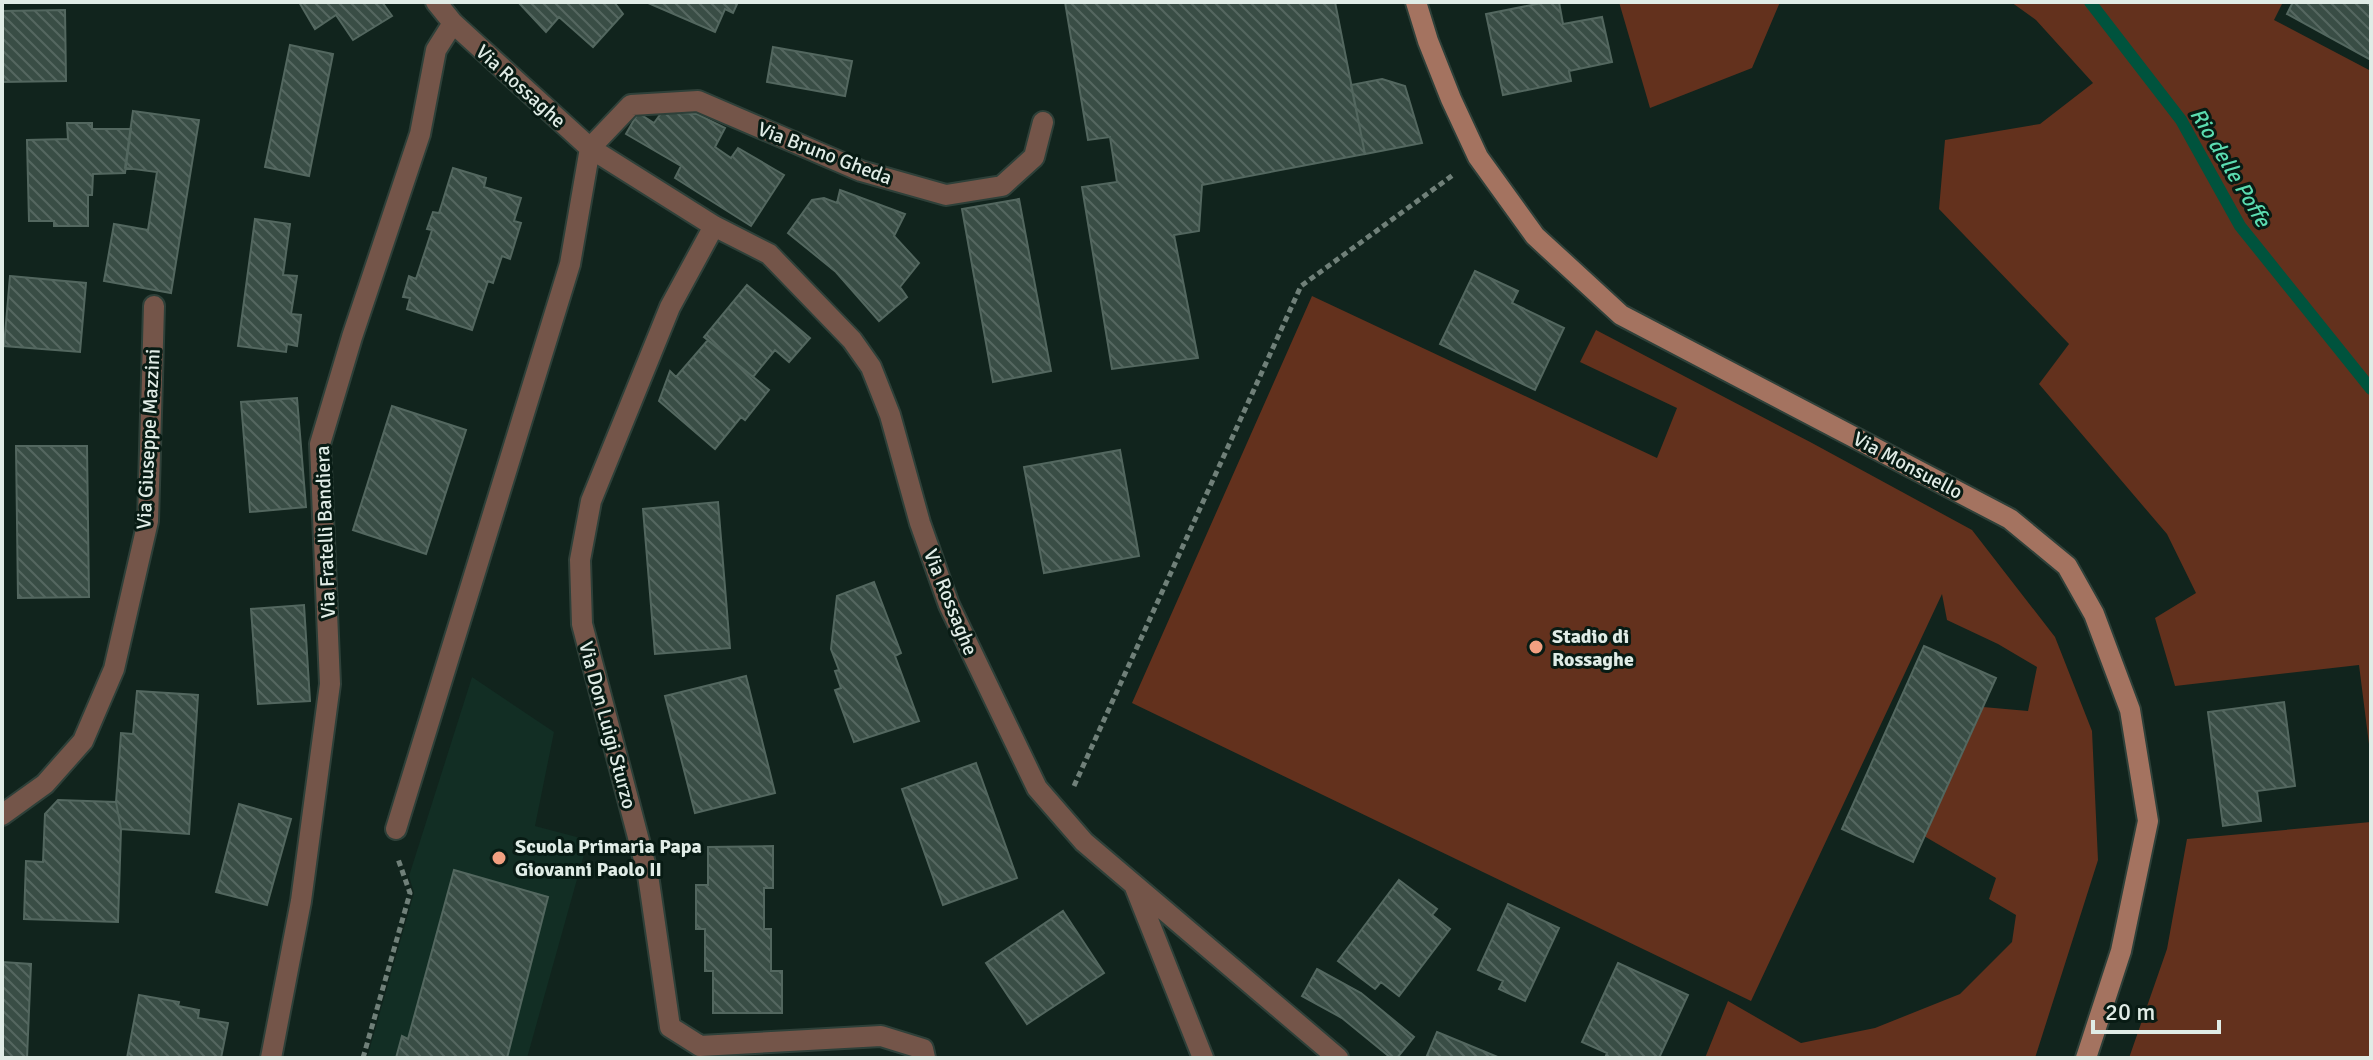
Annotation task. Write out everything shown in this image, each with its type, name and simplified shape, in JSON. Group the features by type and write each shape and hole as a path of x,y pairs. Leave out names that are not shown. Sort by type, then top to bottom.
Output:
{"main road":[{"name":"Via Monsuello","path":"1416,2 1451,99 1478,157 1535,236 1621,315 2010,519 2067,566 2094,614 2130,710 2148,821 2121,951 2086,1058"}],"street":[{"name":"Via Rossaghe","path":"436,2 453,23 590,148 714,226 769,254 852,340 871,367 890,415 920,523 949,605 1037,788 1084,842 1338,1058"},
{"name":"Via Fratelli Bandiera","path":"271,1058 301,901 330,684 320,444 420,134 436,50 453,23"},
{"name":"Via Bruno Gheda","path":"590,148 631,105 698,101 861,171 946,195 1002,186 1034,157 1043,122"},
{"path":"396,829 570,264 590,148"},
{"name":"Via Don Luigi Sturzo","path":"714,226 670,307 602,473 591,501 580,560 582,624 648,875 670,1027 700,1046 881,1036 923,1049 925,1058"},
{"name":"Via Giuseppe Mazzini","path":"2,815 45,784 83,741 114,669 148,521 154,306"},
{"path":"1133,883 1203,1058"}],"path":[{"path":"1060,816 1301,286 1478,157"},
{"path":"363,1058 410,893 397,855"}],"shaded area":[{"path":"1619,2 1780,2 1752,68 1650,108"},
{"path":"2011,2 2283,2 2274,20 2371,71 2371,760 2359,665 2175,686 2155,618 2196,593 2167,534 2039,384 2069,344 1939,209 1945,140 2040,124 2093,83 2036,20"},
{"name":"Stadio di Rossaghe","path":"1312,296 1657,458 1677,408 1580,362 1596,330 1972,530 2055,637 2092,731 2098,860 2035,1058 1705,1058 1728,1001 1801,1043 1875,1028 1960,994 2012,942 2016,915 1989,899 1996,878 1924,836 1983,707 2028,711 2037,667 1947,620 1942,594 1751,1001 1132,703"},
{"name":"Scuola Primaria Papa Giovanni Paolo II","path":"472,677 554,732 535,826 588,840 527,1058 367,1058 414,893 409,876"},
{"path":"2371,822 2371,1058 2129,1058 2167,949 2187,839"}],"building":[{"path":"299,2 382,2 392,16 353,40 336,15 315,29"},
{"path":"518,2 614,2 623,14 593,47 559,17 546,32"},
{"path":"646,2 738,2 733,13 725,9 715,32"},
{"path":"1065,2 1335,2 1365,154 1202,185 1199,231 1174,235 1198,358 1112,369 1082,187 1117,182 1110,137 1088,140"},
{"path":"1559,2 1563,24 1602,17 1612,62 1569,71 1571,81 1503,95 1486,14"},
{"path":"2293,2 2371,2 2371,60 2287,14"},
{"path":"65,10 66,81 2,82 2,11"},
{"path":"290,45 333,54 309,176 265,167"},
{"path":"773,47 852,61 845,96 767,82"},
{"path":"1382,79 1405,86 1422,143 1365,154 1351,85"},
{"path":"133,111 199,120 171,293 104,281 114,224 148,230 157,172 125,168"},
{"path":"662,112 697,114 725,128 715,147 731,158 738,148 784,175 751,226 675,178 681,166 626,134 638,113 654,123"},
{"path":"67,123 92,123 92,129 131,129 125,173 93,174 92,195 88,195 88,226 54,226 54,221 29,221 27,140 68,139"},
{"path":"453,168 486,178 484,187 521,198 514,221 521,223 510,259 502,256 493,283 488,281 472,330 407,309 410,298 403,297 409,276 416,279 432,230 427,229 433,212 439,213"},
{"path":"840,190 905,214 894,236 919,263 900,287 907,297 879,321 836,272 788,233 812,200 824,198 837,203"},
{"path":"1019,199 1051,371 993,382 962,209"},
{"path":"255,219 290,224 283,275 297,276 291,314 301,315 297,346 287,344 286,352 238,346"},
{"path":"1475,271 1518,291 1512,303 1564,328 1535,390 1440,344"},
{"path":"10,276 86,283 80,352 4,346"},
{"path":"747,285 810,338 789,362 775,350 753,377 704,337"},
{"path":"708,340 769,390 745,420 741,417 715,449 659,401 670,371 676,377"},
{"path":"297,398 306,507 250,512 241,402"},
{"path":"392,406 466,430 426,554 353,530"},
{"path":"16,446 87,446 89,597 18,598"},
{"path":"1120,450 1139,556 1044,573 1024,467"},
{"path":"718,502 730,648 655,654 643,509"},
{"path":"874,582 901,653 895,656 919,721 854,742 835,690 841,688 835,671 839,670 831,649 837,596"},
{"path":"304,605 310,701 258,704 251,609"},
{"path":"1924,646 1996,678 1913,862 1842,829"},
{"path":"746,676 775,793 695,813 665,696"},
{"path":"137,691 198,695 189,834 121,829 116,802 121,733 133,734"},
{"path":"2284,702 2295,786 2257,791 2261,821 2223,826 2208,712"},
{"path":"976,763 1017,878 943,905 902,789"},
{"path":"58,800 116,802 121,829 118,922 24,919 26,861 43,862 45,814"},
{"path":"239,804 291,819 267,905 216,892"},
{"path":"773,846 773,888 764,888 764,929 771,929 771,971 782,971 782,1013 713,1013 713,971 705,971 705,929 696,929 696,885 708,885 708,847"},
{"path":"454,870 548,897 507,1058 396,1058 402,1036 408,1039"},
{"path":"1399,880 1437,909 1432,915 1450,929 1399,996 1381,982 1375,989 1338,961"},
{"path":"1508,904 1559,928 1525,1001 1499,989 1503,981 1478,970"},
{"path":"1063,911 1104,973 1027,1024 986,963"},
{"path":"2,962 31,964 27,1058 2,1058"},
{"path":"1618,963 1688,995 1659,1058 1605,1058 1607,1053 1582,1042"},
{"path":"1317,969 1361,993 1414,1037 1397,1058 1391,1058 1342,1018 1302,996"},
{"path":"139,995 179,1002 178,1006 199,1010 198,1018 228,1023 221,1058 127,1058"},
{"path":"1437,1032 1500,1058 1426,1058"}],"waterway":[{"name":"Rio delle Poffe","path":"2090,2 2181,120 2240,226 2371,389"}],"place":[{"name":"Stadio di Rossaghe","path":"1536,647"},
{"name":"Scuola Primaria Papa Giovanni Paolo II","path":"499,858"}]}
